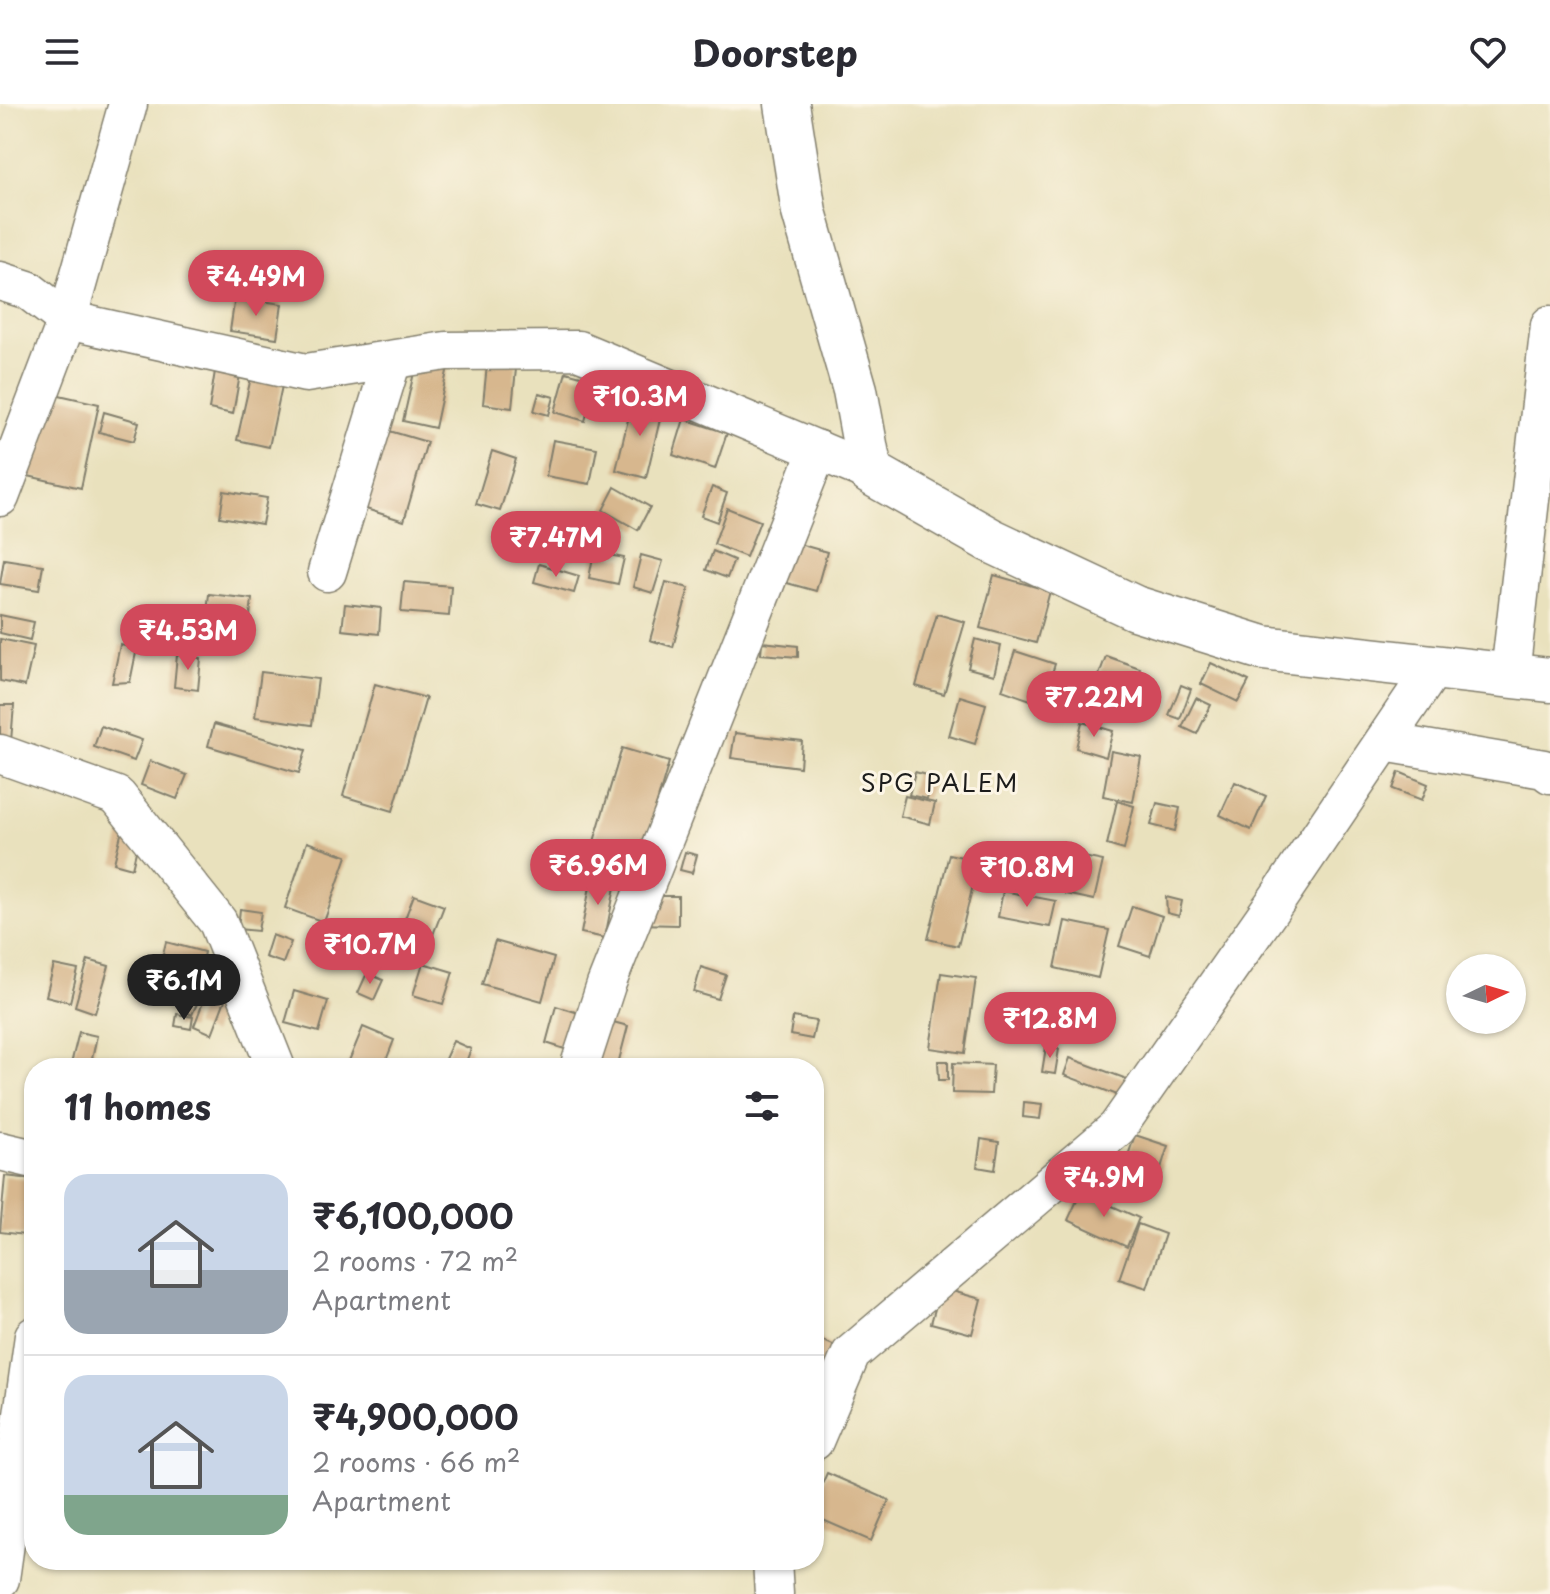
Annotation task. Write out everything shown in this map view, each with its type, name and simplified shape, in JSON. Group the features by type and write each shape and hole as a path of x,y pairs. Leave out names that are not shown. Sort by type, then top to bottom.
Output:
{"main road":[{"path":"787,104 804,212 855,390 870,472 990,540 1135,608 1263,648 1530,677"}],"street":[{"path":"0,497 67,320 128,104"},
{"path":"0,281 28,290 67,320 306,373 446,351 578,350 870,472"},
{"path":"1530,677 1550,325"},
{"path":"327,572 392,360"},
{"path":"582,1058 606,985 818,450"},
{"path":"824,1417 851,1354 1117,1128 1435,666"},
{"path":"1384,742 1544,769 1550,774"},
{"path":"0,754 117,796 218,922 272,1058"},
{"path":"0,1151 24,1157"},
{"path":"0,1579 12,1412 24,1371"},
{"path":"773,1570 774,1594"}],"building":[{"path":"235,297 282,304 277,338 230,331"},
{"path":"418,355 449,362 435,428 403,421"},
{"path":"488,355 517,359 512,408 483,404"},
{"path":"216,365 241,369 233,414 209,409"},
{"path":"566,372 596,380 585,421 555,412"},
{"path":"252,373 283,381 269,447 237,440"},
{"path":"46,392 99,404 81,488 28,476"},
{"path":"539,393 554,397 549,415 534,411"},
{"path":"633,399 663,407 646,478 616,470"},
{"path":"104,412 139,422 134,441 99,432"},
{"path":"684,419 727,433 715,469 673,455"},
{"path":"386,430 427,442 404,521 363,508"},
{"path":"553,440 597,448 590,484 546,476"},
{"path":"492,451 516,459 500,511 476,504"},
{"path":"615,487 650,507 638,530 603,510"},
{"path":"712,487 727,493 717,522 701,516"},
{"path":"224,491 267,498 262,524 220,517"},
{"path":"727,508 760,521 746,557 714,544"},
{"path":"788,541 827,552 816,591 776,580"},
{"path":"713,551 734,560 727,578 706,570"},
{"path":"594,552 624,558 618,584 589,578"},
{"path":"641,555 663,561 653,593 633,587"},
{"path":"4,559 43,565 39,590 0,584"},
{"path":"539,564 579,576 574,593 534,582"},
{"path":"994,575 1050,591 1036,643 980,628"},
{"path":"404,582 451,586 449,616 401,612"},
{"path":"666,582 689,588 673,647 650,640"},
{"path":"209,594 252,599 249,625 206,620"},
{"path":"345,604 381,608 379,634 342,630"},
{"path":"937,614 965,622 944,694 916,686"},
{"path":"0,615 34,622 30,640 0,633"},
{"path":"0,639 34,646 25,686 0,681"},
{"path":"975,639 1001,646 994,675 968,668"},
{"path":"762,642 798,646 798,657 761,654"},
{"path":"120,645 137,648 130,682 112,683"},
{"path":"1015,651 1055,664 1042,704 1002,690"},
{"path":"177,655 201,658 198,690 174,687"},
{"path":"1106,656 1140,668 1130,695 1096,683"},
{"path":"1211,663 1249,681 1238,702 1201,684"},
{"path":"261,672 318,679 312,725 255,717"},
{"path":"375,684 426,698 393,811 343,796"},
{"path":"1181,685 1191,689 1180,719 1169,715"},
{"path":"960,696 986,704 975,744 949,736"},
{"path":"1196,698 1211,705 1197,734 1182,727"},
{"path":"0,705 14,705 10,753 0,752"},
{"path":"1082,722 1113,731 1106,757 1076,748"},
{"path":"214,724 306,750 299,773 208,746"},
{"path":"101,726 142,740 134,761 94,747"},
{"path":"735,733 802,741 800,767 731,758"},
{"path":"622,748 669,762 640,860 593,845"},
{"path":"1111,751 1141,757 1133,802 1103,796"},
{"path":"150,761 187,775 177,799 141,785"},
{"path":"915,772 933,777 927,799 909,795"},
{"path":"1399,772 1428,784 1422,800 1393,789"},
{"path":"1235,782 1266,796 1251,830 1220,815"},
{"path":"905,796 935,803 930,824 900,816"},
{"path":"1117,801 1134,806 1124,850 1107,845"},
{"path":"1157,803 1180,808 1175,831 1151,825"},
{"path":"123,826 141,831 132,868 114,863"},
{"path":"307,842 347,856 324,922 285,908"},
{"path":"549,851 574,860 566,883 541,874"},
{"path":"685,852 697,855 692,873 680,870"},
{"path":"949,854 979,861 958,946 928,939"},
{"path":"1074,855 1103,861 1094,900 1066,894"},
{"path":"592,876 616,882 605,938 581,933"},
{"path":"1003,891 1056,901 1050,927 998,917"},
{"path":"414,895 444,906 431,940 401,929"},
{"path":"639,896 678,896 678,925 638,924"},
{"path":"1166,897 1182,901 1179,916 1167,913"},
{"path":"1132,906 1162,916 1150,956 1119,946"},
{"path":"240,909 261,912 258,931 238,929"},
{"path":"1065,921 1109,930 1098,978 1055,968"},
{"path":"315,926 354,936 347,964 308,954"},
{"path":"272,935 291,942 283,963 265,957"},
{"path":"495,941 554,958 542,1001 482,984"},
{"path":"166,942 204,952 200,972 161,963"},
{"path":"88,960 109,966 95,1013 75,1006"},
{"path":"423,963 453,972 443,1004 413,995"},
{"path":"54,965 78,970 70,1002 46,996"},
{"path":"701,967 726,975 718,999 694,992"},
{"path":"367,973 383,980 374,1000 358,993"},
{"path":"941,973 976,978 965,1053 930,1048"},
{"path":"191,984 203,990 192,1015 180,1009"},
{"path":"294,991 328,1001 319,1032 285,1023"},
{"path":"207,992 225,1000 212,1034 194,1026"},
{"path":"556,1006 582,1014 571,1051 546,1043"},
{"path":"177,1014 193,1017 191,1029 175,1026"},
{"path":"793,1017 816,1021 812,1039 790,1035"},
{"path":"602,1019 628,1026 620,1058 592,1058"},
{"path":"363,1027 394,1040 387,1058 350,1058"},
{"path":"79,1032 97,1036 92,1058 72,1058"},
{"path":"453,1041 471,1049 468,1058 445,1058"},
{"path":"1046,1047 1059,1049 1055,1074 1042,1072"},
{"path":"1070,1058 1127,1079 1120,1096 1064,1075"},
{"path":"938,1061 948,1061 948,1080 939,1080"},
{"path":"953,1063 993,1065 991,1094 952,1093"},
{"path":"1024,1102 1042,1104 1040,1119 1023,1117"},
{"path":"1135,1135 1168,1146 1154,1190 1120,1179"},
{"path":"981,1139 999,1142 995,1170 977,1167"},
{"path":"5,1176 24,1178 24,1235 0,1232"},
{"path":"1081,1192 1139,1218 1127,1247 1068,1220"},
{"path":"1138,1224 1165,1234 1147,1288 1119,1279"},
{"path":"941,1288 981,1299 972,1334 931,1323"},
{"path":"824,1341 842,1349 829,1379 824,1377"},
{"path":"827,1473 889,1500 871,1541 824,1520 824,1480"}],"district":[{"name":"SPG PALEM","path":"940,784"}]}
